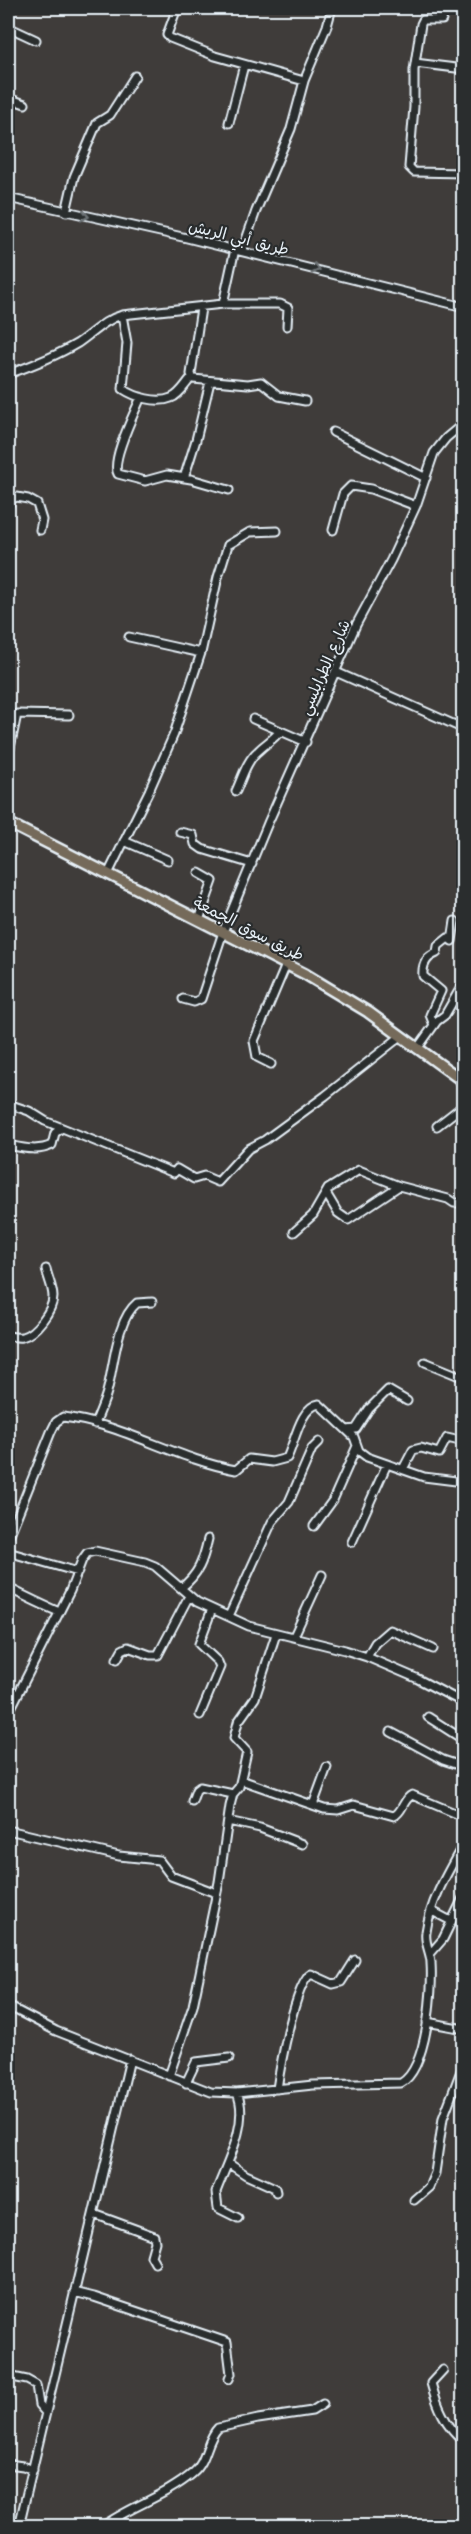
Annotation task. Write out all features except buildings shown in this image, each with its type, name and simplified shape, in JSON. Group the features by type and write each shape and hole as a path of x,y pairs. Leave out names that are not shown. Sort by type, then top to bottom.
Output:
{"main road":[{"name":"طريق سوق الجمعة","path":"8,823 286,965 359,1007 464,1082"}],"street":[{"path":"177,8 167,35 170,38 200,52 304,81"},
{"path":"223,304 238,250 293,123 304,81 332,8"},
{"path":"446,8 442,20 421,21 413,86 414,107 409,167 414,172 464,173"},
{"path":"8,27 36,40"},
{"path":"416,63 464,69"},
{"path":"228,123 244,65"},
{"path":"66,212 74,177 97,123 110,115 135,76"},
{"path":"8,98 25,104"},
{"name":"طريق أبي الريش","path":"8,198 238,250 464,307"},
{"path":"8,374 53,356 78,342 109,319 122,315 223,304 285,305 288,308 287,326"},
{"path":"122,315 127,343 122,386 128,392 159,401 172,398 192,376 201,308"},
{"path":"192,376 198,381 248,384 261,382 279,396 304,401"},
{"path":"184,478 210,382"},
{"path":"141,397 122,445 115,471 121,476 145,481 166,475 230,490"},
{"name":"شارع الطرابلسي","path":"183,999 194,1002 201,999 223,932 268,823 306,742 356,625 391,560 416,506 434,453 446,438 464,423"},
{"path":"333,432 426,478"},
{"path":"333,530 343,494 351,486 371,489 416,506"},
{"path":"8,507 12,499 17,497 37,504 42,520 40,530"},
{"path":"108,874 167,752 201,652 218,577 228,545 249,532 277,531"},
{"path":"129,637 201,652"},
{"path":"336,672 460,727 464,716"},
{"path":"8,758 17,714 69,715"},
{"path":"253,719 306,742"},
{"path":"236,791 251,758 273,741 280,731"},
{"path":"180,832 193,835 195,844 202,849 252,864"},
{"path":"123,841 168,860"},
{"path":"199,873 213,881 199,920"},
{"path":"434,1025 430,1015 441,991 423,976 422,967 429,956 437,953 438,946 448,939 452,941 455,921"},
{"path":"271,1064 257,1057 254,1046 286,965"},
{"path":"417,1049 439,1018 445,1015 464,982"},
{"path":"8,1104 174,1173 177,1169 194,1179 204,1176 218,1182 248,1149 265,1140 326,1096 401,1036"},
{"path":"437,1126 464,1105"},
{"path":"8,1145 39,1150 52,1145 55,1133 62,1128"},
{"path":"294,1232 313,1215 333,1184 358,1170 399,1186 448,1199 454,1203 464,1203"},
{"path":"326,1193 338,1213 348,1220 399,1186"},
{"path":"8,1336 27,1335 44,1318 51,1307 53,1297 46,1269"},
{"path":"95,1424 106,1394 125,1319 137,1303 152,1302"},
{"path":"424,1362 464,1378"},
{"path":"347,1430 356,1429 369,1409 388,1390 407,1401"},
{"path":"8,1539 56,1422 63,1417 95,1424 184,1456 236,1470 249,1459 272,1462 286,1458 294,1444 302,1417 315,1404 323,1406 342,1428 354,1437 357,1446 367,1457 442,1480 462,1479"},
{"path":"403,1469 413,1450 421,1448 439,1453 447,1438 464,1442"},
{"path":"229,1616 272,1522 289,1502 312,1449 319,1442"},
{"path":"314,1526 333,1500 357,1446"},
{"path":"352,1542 387,1464"},
{"path":"181,1588 196,1574 203,1562 208,1539"},
{"path":"8,1714 87,1553 104,1551 155,1566 189,1596 249,1626 367,1657 416,1678 464,1703"},
{"path":"8,1552 78,1572"},
{"path":"294,1636 322,1575"},
{"path":"8,1588 25,1594 32,1601 59,1612"},
{"path":"117,1659 122,1650 128,1647 150,1655 158,1655 189,1596"},
{"path":"200,1715 220,1667 218,1662 199,1644 212,1609"},
{"path":"367,1657 375,1643 390,1630 433,1649"},
{"path":"169,2076 193,2006 233,1794 239,1788 247,1752 234,1738 234,1730 255,1698 276,1634"},
{"path":"428,1717 464,1740"},
{"path":"392,1732 443,1760 464,1767"},
{"path":"313,1805 327,1767"},
{"path":"241,1780 331,1810 354,1805 394,1816 399,1813 408,1797 412,1795 464,1816"},
{"path":"192,1801 196,1790 200,1787 233,1794"},
{"path":"228,1821 260,1828 302,1844"},
{"path":"8,1830 119,1856 159,1860 171,1876 216,1893"},
{"path":"8,2006 56,2031 211,2092 237,2093 355,2083 393,2085 401,2083 410,2078 417,2065 427,2022 431,1983 430,1954 426,1932 436,1898 464,1843"},
{"path":"430,1954 438,1947 464,1896"},
{"path":"432,1911 452,1921"},
{"path":"277,2089 280,2066 296,1999 306,1977 311,1974 333,1984 341,1982 355,1960"},
{"path":"427,2022 464,2029"},
{"path":"186,2083 196,2062 229,2058"},
{"path":"19,2526 94,2214 108,2142 130,2059"},
{"path":"414,2200 429,2187 435,2173 443,2118 464,2063"},
{"path":"237,2093 242,2118 216,2192 216,2205 238,2218"},
{"path":"228,2163 246,2175 275,2188 276,2192"},
{"path":"94,2214 154,2236 155,2242 151,2256 155,2263"},
{"path":"74,2292 94,2296 227,2342 231,2374 229,2379"},
{"path":"443,2370 431,2383 439,2409 455,2434 464,2441"},
{"path":"8,2376 27,2380 36,2385 38,2401 46,2413"},
{"path":"103,2526 159,2496 194,2472 218,2428 312,2411 323,2404"},
{"path":"8,2464 33,2470"}]}
